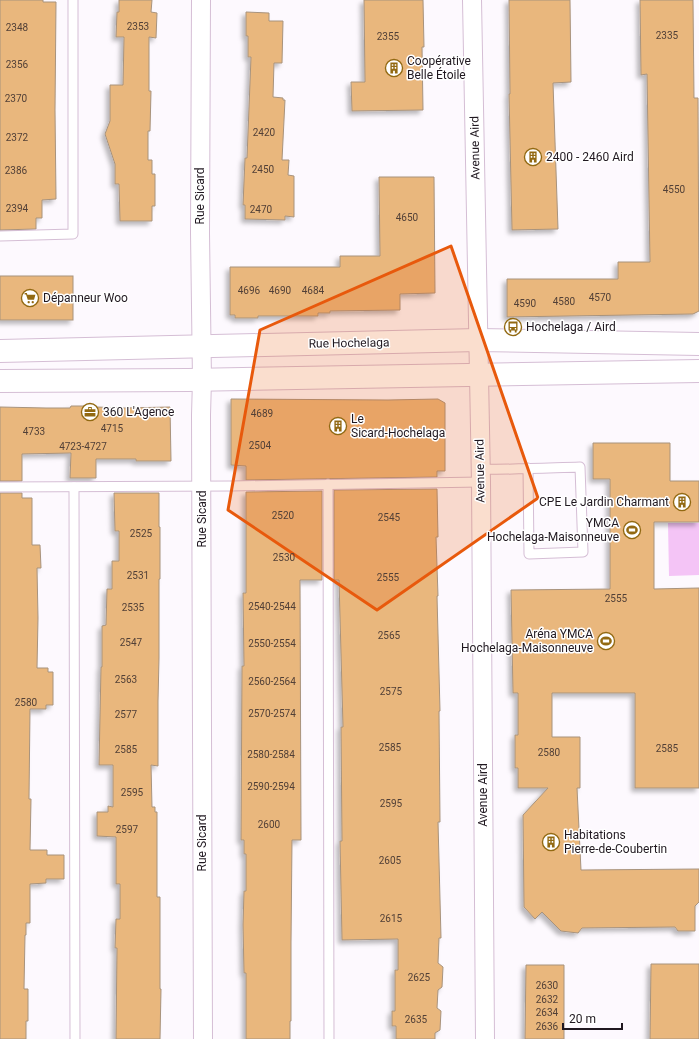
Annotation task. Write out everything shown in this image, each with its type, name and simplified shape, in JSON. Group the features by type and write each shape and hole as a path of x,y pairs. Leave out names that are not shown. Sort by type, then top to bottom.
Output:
{"main road":[{"name":"Rue Hochelaga","path":"0,351 478,340 699,344"},
{"path":"0,381 202,380 699,372"}],"street":[{"name":"Rue Sicard","path":"201,0 200,233 202,346 203,1039"},
{"name":"Avenue Aird","path":"472,0 478,314 485,1039"}],"lane":[{"path":"0,236 73,234 73,0"},
{"path":"0,487 328,484 480,475 496,470 528,468 580,467 583,552 529,554 528,468"},
{"path":"328,484 329,1039"},
{"path":"74,486 75,1039"}],"highlighted area":[{"path":"451,246 538,498 377,610 228,510 260,330"}],"shaded area":[{"path":"668,523 699,523 699,575 669,576"}],"building":[{"path":"0,0 43,0 43,2 56,2 56,199 42,200 42,218 36,218 36,229 0,230"},
{"path":"119,0 152,0 151,12 157,13 156,38 149,37 149,91 151,91 150,131 148,131 148,160 152,160 152,174 155,174 155,206 152,206 152,221 120,221 119,184 115,184 115,164 105,134 110,121 110,85 123,85 124,37 116,37"},
{"name":"Coopérative Belle Étoile","path":"364,0 423,0 423,110 352,111 351,82 365,82"},
{"path":"509,0 570,0 571,82 553,83 558,229 512,230 509,94"},
{"path":"640,0 693,0 694,98 698,98 699,311 693,314 507,317 507,279 618,279 618,262 650,262 647,74 641,75"},
{"path":"246,12 269,13 269,21 283,21 282,63 274,63 273,97 283,98 283,100 285,100 282,160 289,160 288,175 294,176 294,217 285,216 285,220 245,219 245,205 243,205 245,158 247,158 251,57 248,57"},
{"path":"379,177 434,177 435,293 400,294 400,310 330,311 330,313 318,313 318,316 258,316 258,318 235,318 235,315 230,315 230,267 340,267 340,256 380,256"},
{"path":"0,276 73,276 73,320 0,320"},
{"name":"Le Sicard-Hochelaga","path":"231,399 438,399 445,403 445,471 437,471 437,477 246,480 246,466 231,465"},
{"path":"71,406 124,408 170,407 171,461 96,459 96,478 70,478 71,453 22,454 22,481 0,481 0,407 70,408"},
{"path":"593,443 670,443 670,481 699,481 699,522 654,522 654,589 699,588 699,788 635,788 635,693 552,693 552,737 580,737 580,788 577,788 581,870 699,869 699,902 695,906 695,931 678,931 675,927 582,928 578,933 561,931 542,912 535,919 524,907 523,815 548,788 518,788 518,768 515,768 515,735 518,735 518,693 513,693 511,590 610,589 610,479 593,479"},
{"path":"437,489 438,537 436,537 440,711 440,822 438,822 441,938 439,938 438,963 443,967 442,987 438,990 437,1008 441,1011 440,1030 435,1033 435,1039 396,1039 396,1026 392,1026 392,1011 395,1011 395,970 398,970 398,939 342,940 340,841 342,841 341,727 343,727 339,580 334,580 334,490"},
{"path":"322,491 322,580 300,580 301,840 292,840 290,1039 246,1039 246,973 244,973 243,925 244,891 246,891 246,854 244,854 244,840 241,840 242,666 244,666 243,593 246,593 246,492"},
{"path":"0,493 22,493 22,498 32,498 32,545 40,545 41,568 37,568 37,668 48,668 48,672 53,672 53,705 46,705 46,709 30,709 30,850 47,850 47,855 64,855 64,879 46,879 46,883 30,884 30,923 26,923 25,935 24,989 28,989 28,1021 26,1021 26,1039 0,1039"},
{"path":"114,493 159,493 160,579 158,766 151,765 152,807 155,807 155,812 157,812 157,897 160,897 160,1039 116,1039 117,948 115,948 116,919 120,919 120,884 116,884 116,837 97,836 97,812 108,812 108,806 113,807 113,765 99,765 102,626 106,625 107,589 112,589 112,561 119,561 119,531 115,531"},
{"path":"651,964 699,964 699,1039 650,1039"},
{"path":"526,965 564,965 564,1039 525,1039"}],"place":[{"name":"Coopérative Belle Étoile","path":"394,68"},
{"name":"2400 - 2460 Aird","path":"533,157"},
{"name":"Dépanneur Woo","path":"30,298"},
{"name":"Hochelaga / Aird","path":"513,327"},
{"name":"360 L'Agence","path":"90,412"},
{"name":"Le Sicard-Hochelaga","path":"338,426"},
{"name":"CPE Le Jardin Charmant","path":"682,502"},
{"name":"YMCA Hochelaga-Maisonneuve","path":"632,530"},
{"name":"Aréna YMCA Hochelaga-Maisonneuve","path":"606,641"},
{"name":"Habitations Pierre-de-Coubertin","path":"551,842"}]}
